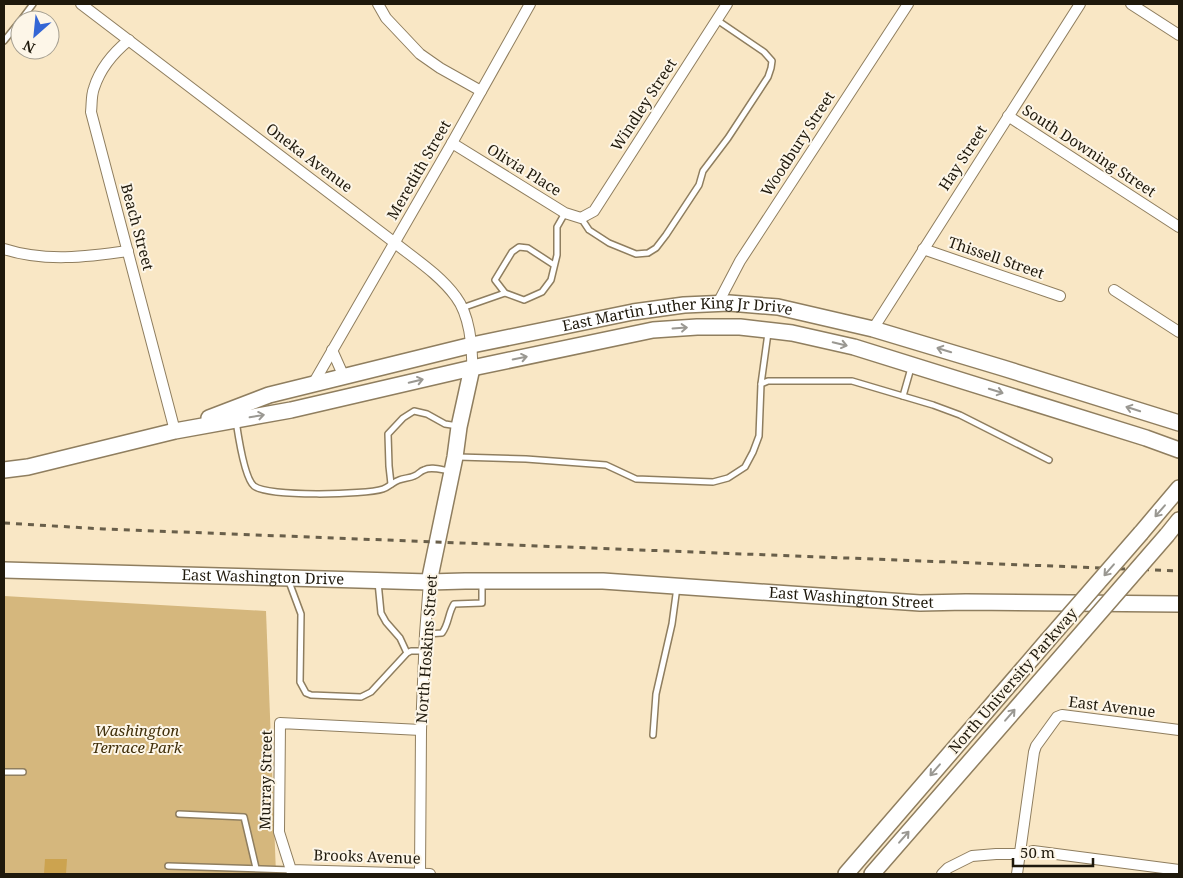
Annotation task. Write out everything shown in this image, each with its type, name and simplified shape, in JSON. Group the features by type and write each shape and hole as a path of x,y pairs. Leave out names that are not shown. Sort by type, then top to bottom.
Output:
{"main road":[{"name":"East Martin Luther King Jr Drive","path":"175,431 269,395 472,345 633,312 684,305 718,303 778,307 873,329 1179,423"},
{"name":"East Martin Luther King Jr Drive","path":"4,470 28,467 175,431 291,410 472,368 654,330 697,327 740,327 792,333 854,347 1179,450"},
{"name":"North Hoskins Street","path":"429,582 472,368"},
{"name":"North University Parkway","path":"846,874 1179,488"},
{"name":"North University Parkway","path":"872,874 1179,520"},
{"name":"East Washington Drive","path":"4,570 429,582 522,581"},
{"name":"East Washington Street","path":"522,581 603,581 920,603 1179,604"}],"street":[{"name":"Oneka Avenue","path":"81,4 438,278 457,298 466,318 472,345 472,368"},
{"path":"378,4 386,18 420,54 480,91"},
{"name":"Meredith Street","path":"313,384 530,4"},
{"name":"Windley Street","path":"582,218 594,211 727,4"},
{"name":"Woodbury Street","path":"718,303 740,261 908,4"},
{"name":"Hay Street","path":"873,329 1080,4"},
{"path":"1131,4 1179,35"},
{"name":"Beach Street","path":"129,40 116,50 100,74 94,88 91,112 175,431"},
{"name":"South Downing Street","path":"1008,116 1179,227"},
{"name":"Olivia Place","path":"452,143 565,213 582,218"},
{"path":"4,249 40,256 80,257 128,251"},
{"name":"Thissell Street","path":"923,249 1060,296"},
{"path":"1114,290 1179,332"},
{"path":"332,350 344,377"},
{"name":"North Hoskins Street","path":"420,874 421,730 429,582"},
{"name":"East Avenue","path":"1020,854 1034,752 1036,746 1057,717 1062,715 1179,730"},
{"name":"Murray Street","path":"291,870 279,832 280,723 421,730"},
{"path":"942,874 948,868 972,856 1020,854 1033,850 1179,870"},
{"path":"1017,874 1020,854"},
{"path":"291,870 302,872"},
{"name":"Brooks Avenue","path":"302,872 430,874"}],"lane":[{"path":"582,218 589,230 609,243 636,254 648,253 656,248 666,235 699,184 703,171 728,138 768,76 771,68 772,61 764,52 717,20"},
{"path":"554,265 528,248 519,247 512,252 495,280 505,292 524,300 542,292 551,280 557,255 557,227 565,213"},
{"path":"462,308 505,292"},
{"path":"236,420 249,480 254,486 263,490 319,494 368,492 383,489 400,480 414,477 425,469 435,469 453,464 526,459 606,464 636,480 713,482 728,478 745,467 759,436 761,384 768,330"},
{"path":"903,396 912,365"},
{"path":"761,384 768,381 852,382 933,404 960,415 1049,460"},
{"path":"391,484 388,434 403,418 414,411 427,414 445,424 459,427"},
{"path":"287,578 301,614 300,682 306,693 311,695 361,697 371,692 407,653 411,651 424,651"},
{"path":"378,580 381,613 400,638 407,653"},
{"path":"425,634 442,633 446,628 454,604 482,604 482,581"},
{"path":"653,735 656,694 672,624 677,586"},
{"path":"4,772 23,772"},
{"path":"179,814 244,817 256,868"},
{"path":"168,866 291,870"}],"green space":[{"name":"Washington Terrace Park","path":"4,596 266,611 276,874 4,874"}],"shaded area":[{"path":"45,859 67,859 66,874 44,874"}],"railway":[{"path":"4,523 104,529 1179,571"}]}
